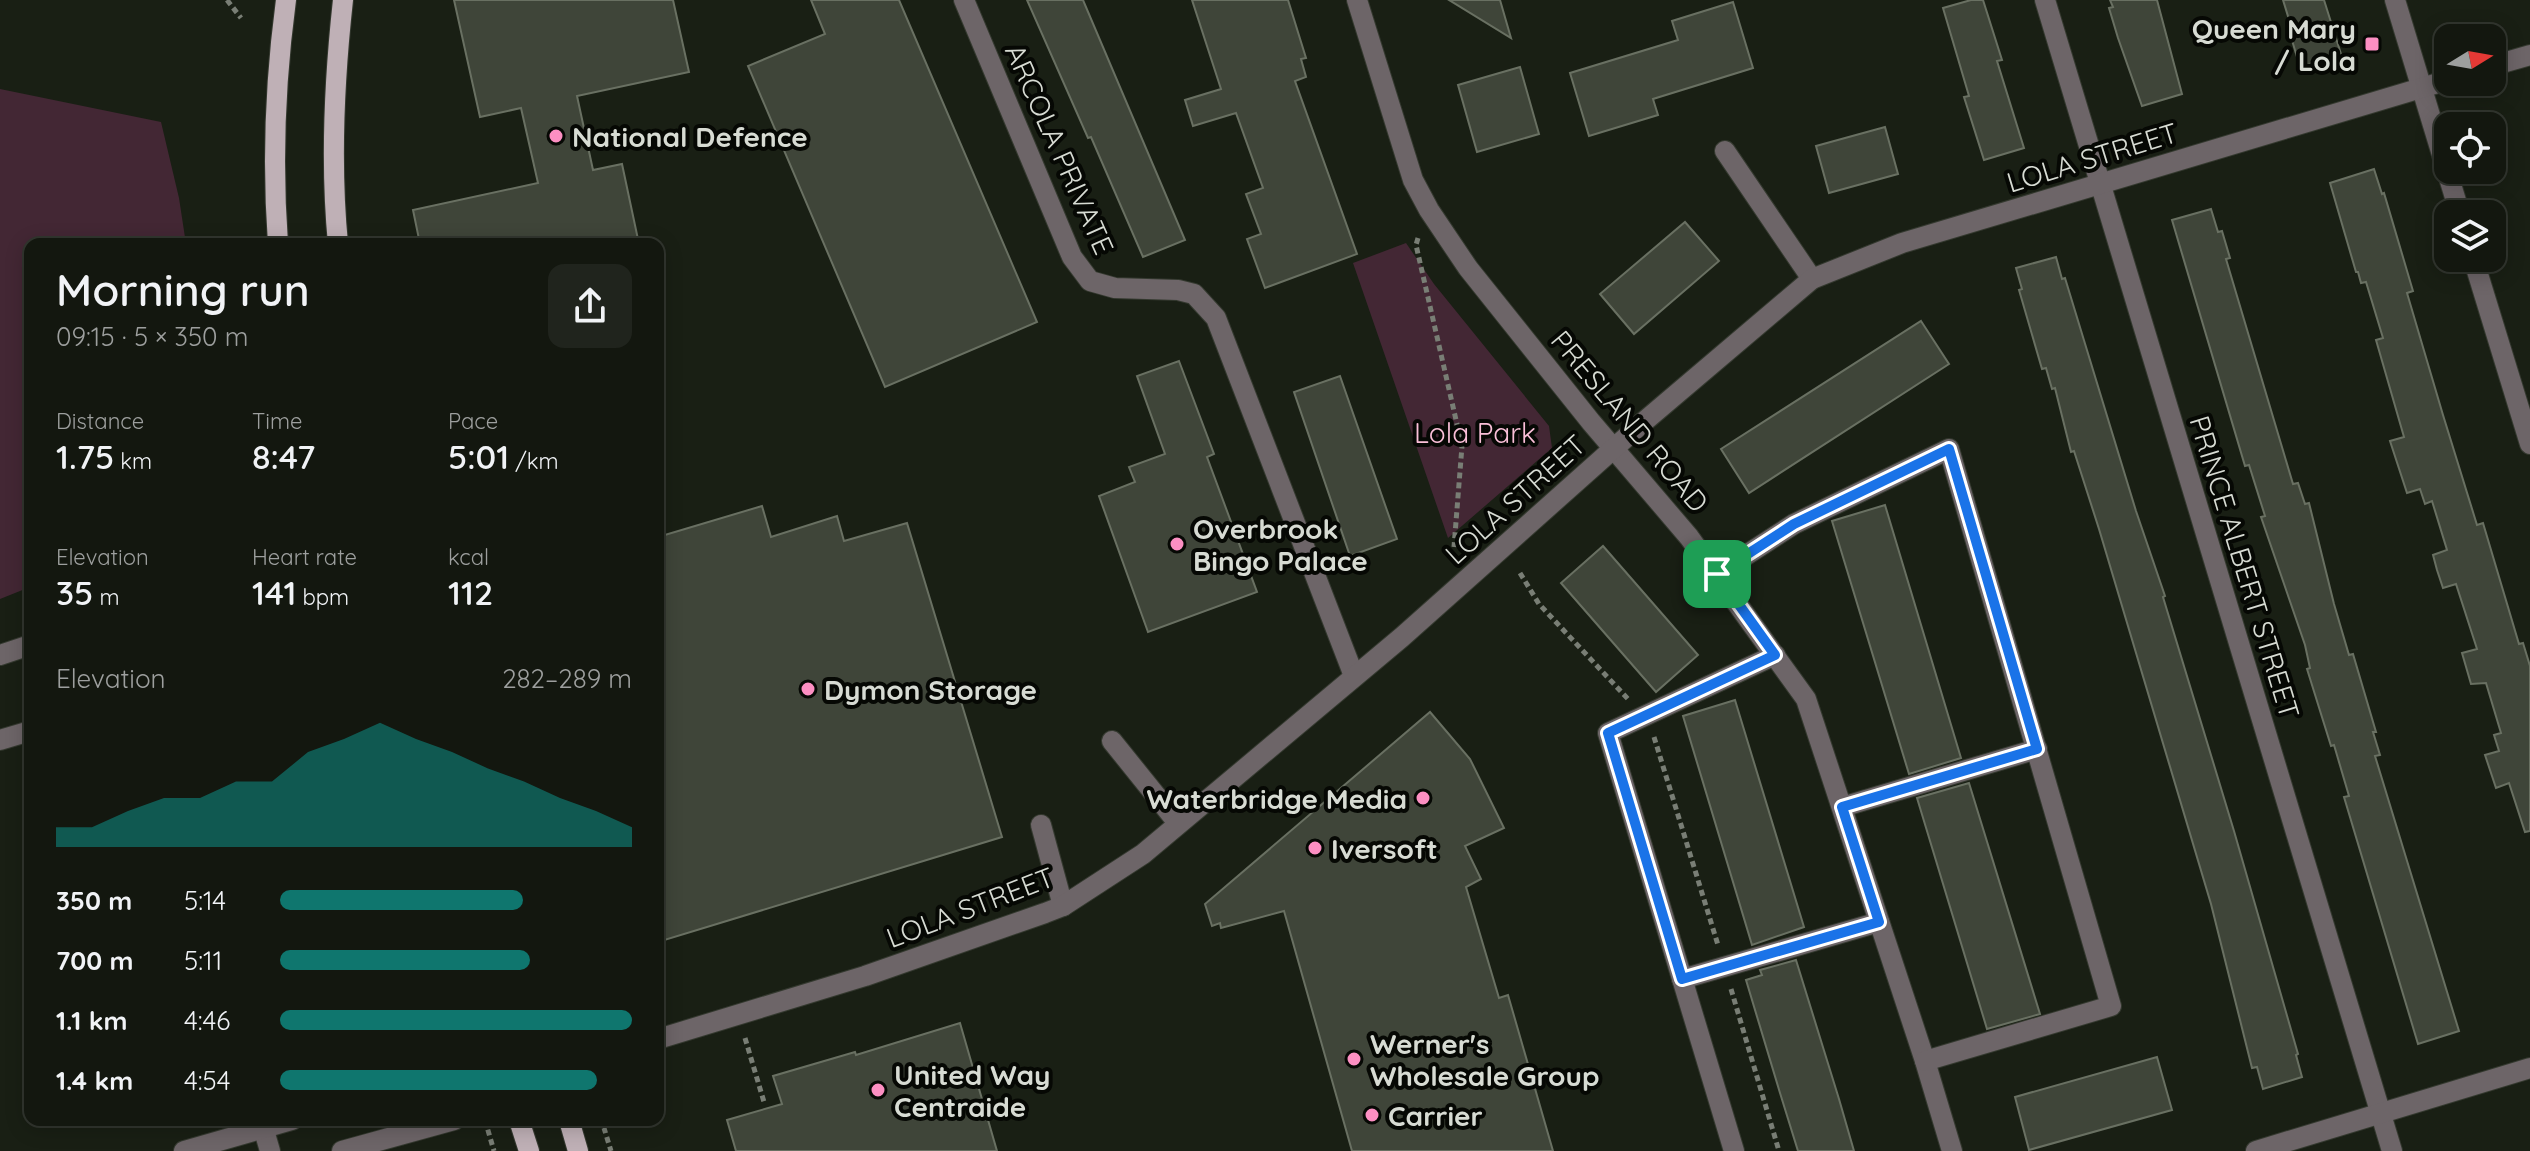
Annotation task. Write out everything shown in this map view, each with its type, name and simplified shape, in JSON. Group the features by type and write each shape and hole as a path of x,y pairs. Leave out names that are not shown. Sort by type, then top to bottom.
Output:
{"main road":[{"path":"278,238 275,94 286,0"},
{"path":"338,238 332,138 343,0"},
{"path":"521,1126 529,1151"},
{"path":"571,1126 578,1151"}],"street":[{"name":"ARCOLA PRIVATE","path":"964,0 1072,257 1090,281 1115,288 1178,290 1194,294 1216,318 1354,676"},
{"name":"PRESLAND ROAD","path":"1357,0 1413,180 1429,210 1468,268 1613,449 1689,537 1806,699 1952,1151"},
{"name":"PRINCE ALBERT STREET","path":"2045,0 2392,1151"},
{"path":"2395,0 2456,200"},
{"path":"2506,62 2530,55"},
{"name":"LOLA STREET","path":"664,1037 865,976 1063,906 1143,854 1354,676 1812,279 1902,243 2434,84"},
{"path":"1725,151 1812,279"},
{"path":"2477,272 2530,444"},
{"path":"1717,574 1794,524 1949,449 2111,1006 1925,1061"},
{"path":"0,655 24,647"},
{"path":"1734,1151 1608,733 1775,655"},
{"path":"0,740 24,733"},
{"path":"1112,741 1178,823"},
{"path":"1842,807 2037,749"},
{"path":"1041,825 1063,906"},
{"path":"1682,979 1879,922"},
{"path":"2256,1151 2530,1068"},
{"path":"184,1151 256,1126"},
{"path":"263,1126 270,1151"},
{"path":"342,1151 412,1142 443,1126"}],"path":[{"path":"227,0 241,18"},
{"path":"1429,210 1416,245 1462,446 1454,547"},
{"path":"1520,573 1539,604 1641,717 1655,739 1779,1151"},
{"path":"745,1038 764,1102"},
{"path":"487,1126 494,1151"},
{"path":"602,1126 611,1151"}],"green space":[{"path":"0,89 161,122 185,238 24,238 24,589 0,599"},
{"name":"Lola Park","path":"1406,243 1434,284 1549,426 1552,448 1448,538 1353,263"}],"building":[{"name":"National Defence","path":"454,0 673,0 689,72 577,96 593,170 622,164 638,238 419,238 413,210 538,183 521,108 480,117"},
{"path":"811,0 899,0 1037,322 885,387 748,66 825,34"},
{"path":"1027,0 1083,0 1185,240 1143,257"},
{"path":"1192,0 1288,0 1306,58 1301,59 1306,77 1295,81 1357,254 1265,288 1247,239 1261,234 1246,194 1263,188 1236,113 1193,126 1185,100 1221,89"},
{"path":"1449,0 1500,0 1511,38"},
{"path":"1983,0 2002,60 1997,61 2024,148 1984,160 1964,97 1969,96 1943,8"},
{"path":"2110,0 2157,0 2182,94 2142,106 2118,38 2109,8 2113,7"},
{"path":"2283,0 2324,0 2341,54 2300,67"},
{"path":"1733,2 1753,68 1653,99 1658,115 1589,136 1570,73 1678,40 1672,21"},
{"path":"1520,67 1539,134 1477,152 1458,85"},
{"path":"1885,127 1898,174 1829,193 1816,146"},
{"path":"2374,169 2413,291 2407,293 2477,525 2483,523 2519,644 2523,643 2530,666 2530,831 2525,832 2509,783 2496,788 2485,755 2499,751 2494,735 2501,733 2486,683 2471,684 2462,653 2477,649 2456,584 2443,588 2437,570 2433,555 2447,550 2432,501 2425,504 2420,489 2407,493 2390,441 2404,437 2376,340 2383,338 2366,282 2361,283 2356,272 2330,183"},
{"path":"2211,209 2218,232 2222,231 2230,258 2226,259 2293,484 2298,483 2305,504 2309,503 2334,604 2349,655 2353,654 2376,732 2373,732 2380,755 2375,756 2459,1031 2418,1044 2344,797 2349,796 2334,745 2331,746 2307,669 2310,668 2305,645 2261,517 2265,516 2249,465 2245,466 2172,220"},
{"path":"1685,222 1719,261 1634,334 1600,294"},
{"path":"2056,257 2165,596 2298,1054 2302,1077 2263,1089 2257,1067 2252,1068 2211,904 2099,529 2074,451 2071,452 2055,388 2052,389 2046,368 2042,369 2019,290 2022,289 2016,268"},
{"path":"1921,321 1949,364 1749,493 1721,449"},
{"name":"Overbrook Bingo Palace","path":"1179,361 1214,454 1207,457 1257,592 1148,632 1099,496 1135,482 1129,467 1165,454 1137,376"},
{"path":"1340,376 1397,539 1350,556 1294,392"},
{"path":"1885,505 1961,758 1909,774 1832,521"},
{"name":"Dymon Storage","path":"762,506 771,537 837,516 844,541 907,523 1002,837 664,940 664,535"},
{"path":"1603,546 1698,655 1656,692 1561,583"},
{"path":"1735,700 1804,927 1752,945 1683,716"},
{"path":"1430,712 1470,759 1504,828 1465,846 1481,879 1466,887 1499,998 1508,995 1553,1151 1352,1151 1284,911 1221,928 1220,923 1212,926 1205,904"},
{"path":"1969,783 2040,1014 1987,1029 1917,798"},
{"path":"1796,960 1854,1151 1798,1151 1780,1093 1746,980 1762,975 1760,970"},
{"name":"United Way Centraide","path":"960,1023 997,1151 736,1151 727,1120 782,1104 773,1076 855,1052 856,1055"},
{"path":"2157,1057 2172,1110 2029,1150 2015,1097"}],"place":[{"name":"Queen Mary / Lola","path":"2372,44"},
{"name":"National Defence","path":"556,136"},
{"name":"Overbrook Bingo Palace","path":"1177,544"},
{"name":"Dymon Storage","path":"808,689"},
{"name":"Waterbridge Media","path":"1423,798"},
{"name":"Iversoft","path":"1315,848"},
{"name":"Werner's Wholesale Group","path":"1354,1059"},
{"name":"United Way Centraide","path":"878,1090"},
{"name":"Carrier","path":"1372,1115"}],"route":[{"path":"1949,449 2037,749 1842,807 1879,922 1682,979 1608,733 1775,655 1717,574 1794,524 1949,449"}]}
